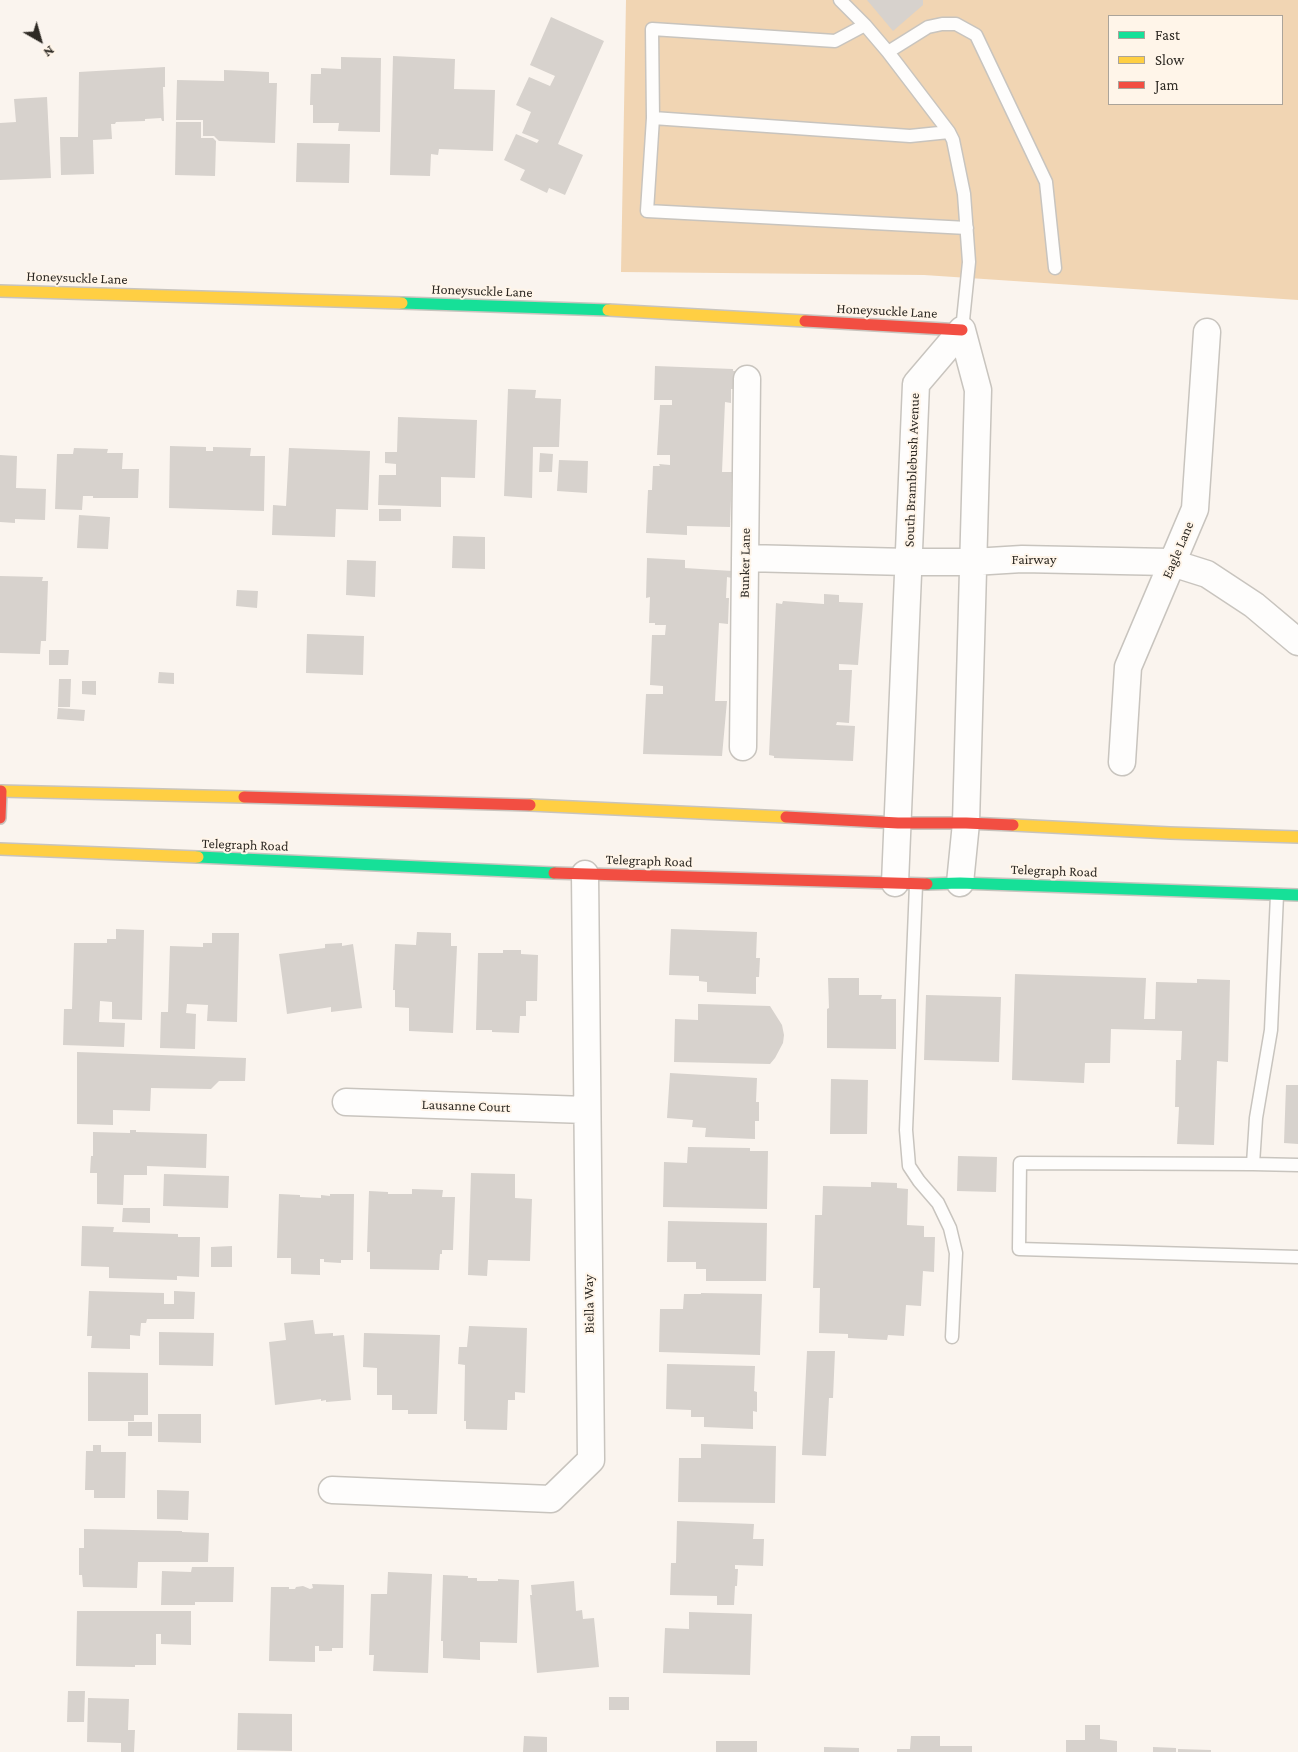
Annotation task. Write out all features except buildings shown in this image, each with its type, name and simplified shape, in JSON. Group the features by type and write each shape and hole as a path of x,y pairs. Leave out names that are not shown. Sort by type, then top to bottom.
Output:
{"main road":[{"name":"Honeysuckle Lane","path":"0,291 586,309 962,330"},
{"path":"0,818 0,791 585,806 898,823 966,822 1170,833 1298,837"},
{"name":"Telegraph Road","path":"0,849 585,874 906,884 960,883 1298,896"}],"street":[{"name":"South Bramblebush Avenue","path":"906,884 898,823 916,384 962,330"},
{"path":"960,883 966,822 978,390 962,330"},
{"name":"Eagle Lane","path":"1122,762 1128,667 1196,509 1208,332"},
{"name":"Bunker Lane","path":"743,747 748,380"},
{"name":"Fairway","path":"745,558 908,562 1022,560 1172,563 1207,574 1254,605 1298,642"},
{"name":"Biella Way","path":"332,1490 551,1498 590,1460 585,874"},
{"name":"Lausanne Court","path":"346,1102 586,1110"}],"lane":[{"path":"840,0 888,52 949,132 953,140 964,194 969,262 962,330"},
{"path":"888,52 928,27 935,25 956,24 976,35 1046,182 1055,268"},
{"path":"865,25 835,41 652,29 653,118 646,211 966,228"},
{"path":"653,118 910,136 949,132"},
{"path":"906,884 906,1130 909,1166 919,1182 938,1203 950,1228 956,1253 952,1337"},
{"path":"1253,1164 1256,1118 1271,1030 1277,895"},
{"path":"1298,1165 1020,1163 1019,1249 1298,1257"}],"shaded area":[{"path":"626,0 1298,0 1298,300 924,275 621,272"}],"traffic: fast":[{"path":"402,303 608,310"},
{"path":"198,857 554,873"},
{"path":"927,884 960,883 1298,895"}],"traffic: slow":[{"path":"0,291 402,303"},
{"path":"608,310 805,321"},
{"path":"0,791 244,797"},
{"path":"530,805 786,817"},
{"path":"1013,825 1298,837"},
{"path":"0,849 198,857"}],"traffic: jam":[{"path":"805,321 962,330"},
{"path":"0,818 1,791"},
{"path":"244,797 530,805"},
{"path":"786,817 898,823 1013,825"},
{"path":"554,873 927,884"}]}
